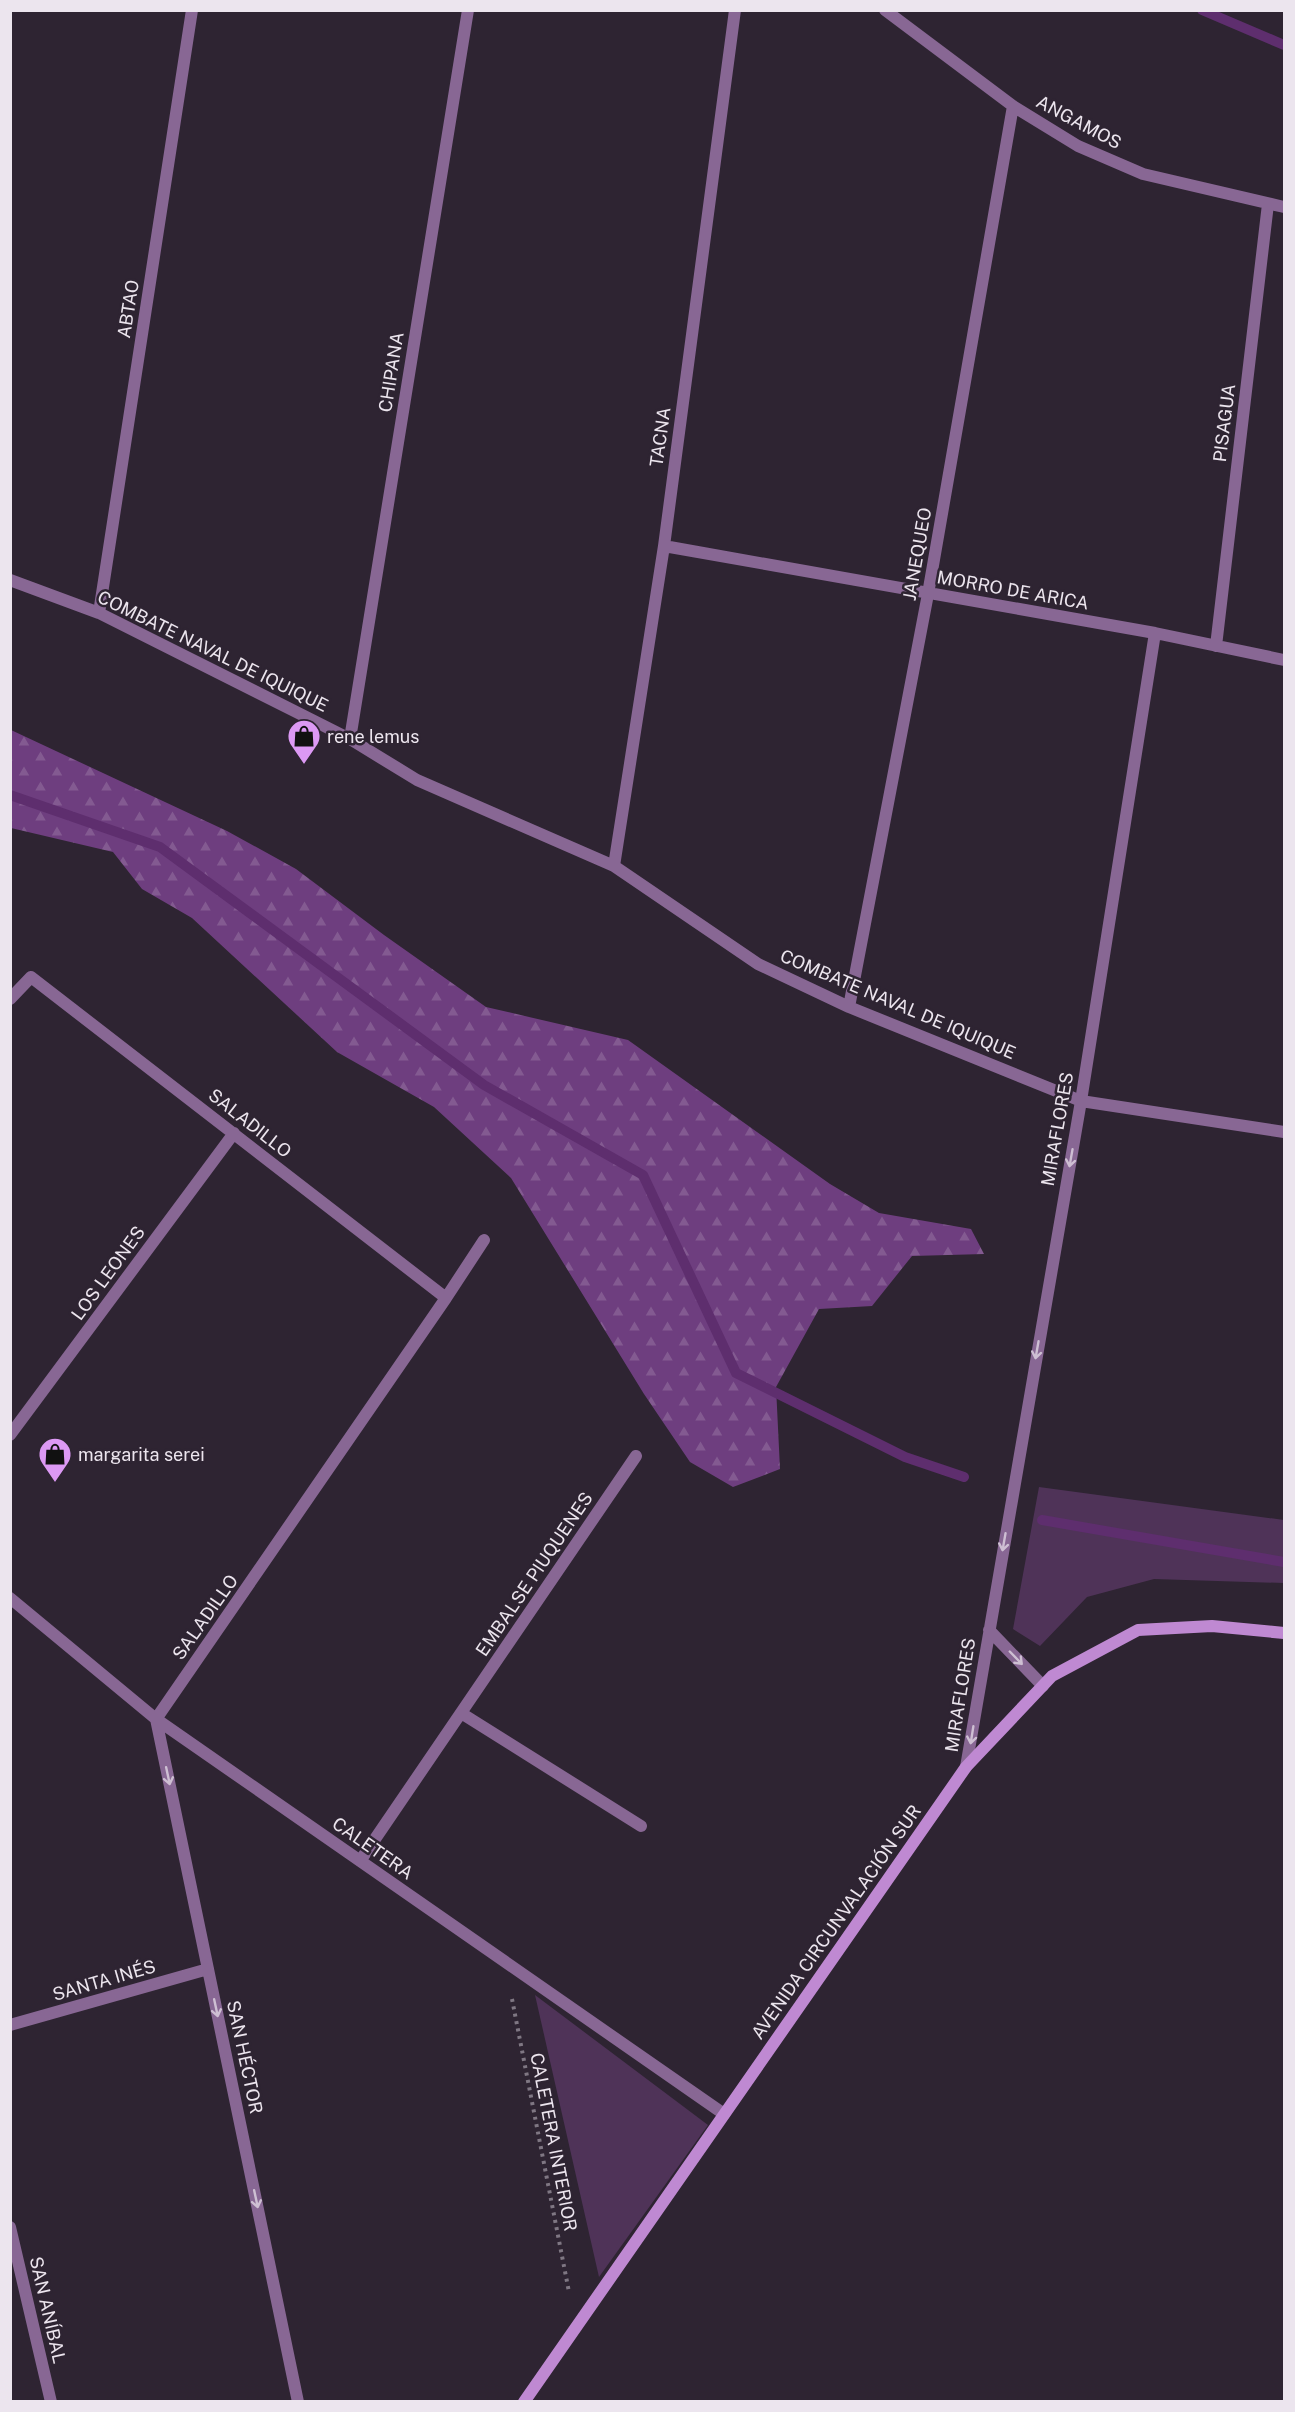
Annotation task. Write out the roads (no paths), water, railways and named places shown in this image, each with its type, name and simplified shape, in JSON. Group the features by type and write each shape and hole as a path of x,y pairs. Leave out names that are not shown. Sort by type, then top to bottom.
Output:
{"main road":[{"name":"AVENIDA CIRCUNVALACIÓN SUR","path":"524,2402 966,1767 1052,1676 1138,1630 1212,1626 1284,1632"}],"street":[{"name":"ABTAO","path":"99,613 192,10"},
{"name":"CHIPANA","path":"350,739 468,10"},
{"name":"TACNA","path":"614,866 664,546 735,10"},
{"name":"ANGAMOS","path":"885,10 1013,106 1078,146 1143,174 1284,207"},
{"name":"JANEQUEO","path":"849,1007 928,594 1013,106"},
{"name":"PISAGUA","path":"1216,646 1268,204"},
{"name":"MORRO DE ARICA","path":"664,546 1155,633 1284,660"},
{"name":"COMBATE NAVAL DE IQUIQUE","path":"10,580 99,613 350,739 417,780 614,866 758,964 849,1007 1081,1101 1284,1132"},
{"name":"MIRAFLORES","path":"966,1767 1081,1101 1155,633"},
{"name":"SALADILLO","path":"10,999 31,976 446,1298"},
{"name":"LOS LEONES","path":"10,1435 234,1133"},
{"name":"SALADILLO","path":"156,1719 484,1240"},
{"name":"EMBALSE PIUQUENES","path":"360,1861 636,1456"},
{"name":"CALETERA","path":"10,1598 156,1719 724,2114"},
{"name":"MIRAFLORES","path":"989,1630 1043,1686"},
{"path":"461,1713 641,1826"},
{"name":"SAN HÉCTOR","path":"156,1719 298,2402"},
{"name":"SANTA INÉS","path":"10,2025 208,1969"},
{"name":"SAN ANÍBAL","path":"10,2227 51,2402"}],"waterway":[{"path":"1202,10 1284,45"},
{"path":"10,795 160,847 484,1085 643,1175 736,1373 905,1457 964,1477"},
{"path":"1042,1520 1284,1562"}],"place":[{"name":"rene lemus","path":"304,765"},
{"name":"margarita serei","path":"55,1483"}]}
